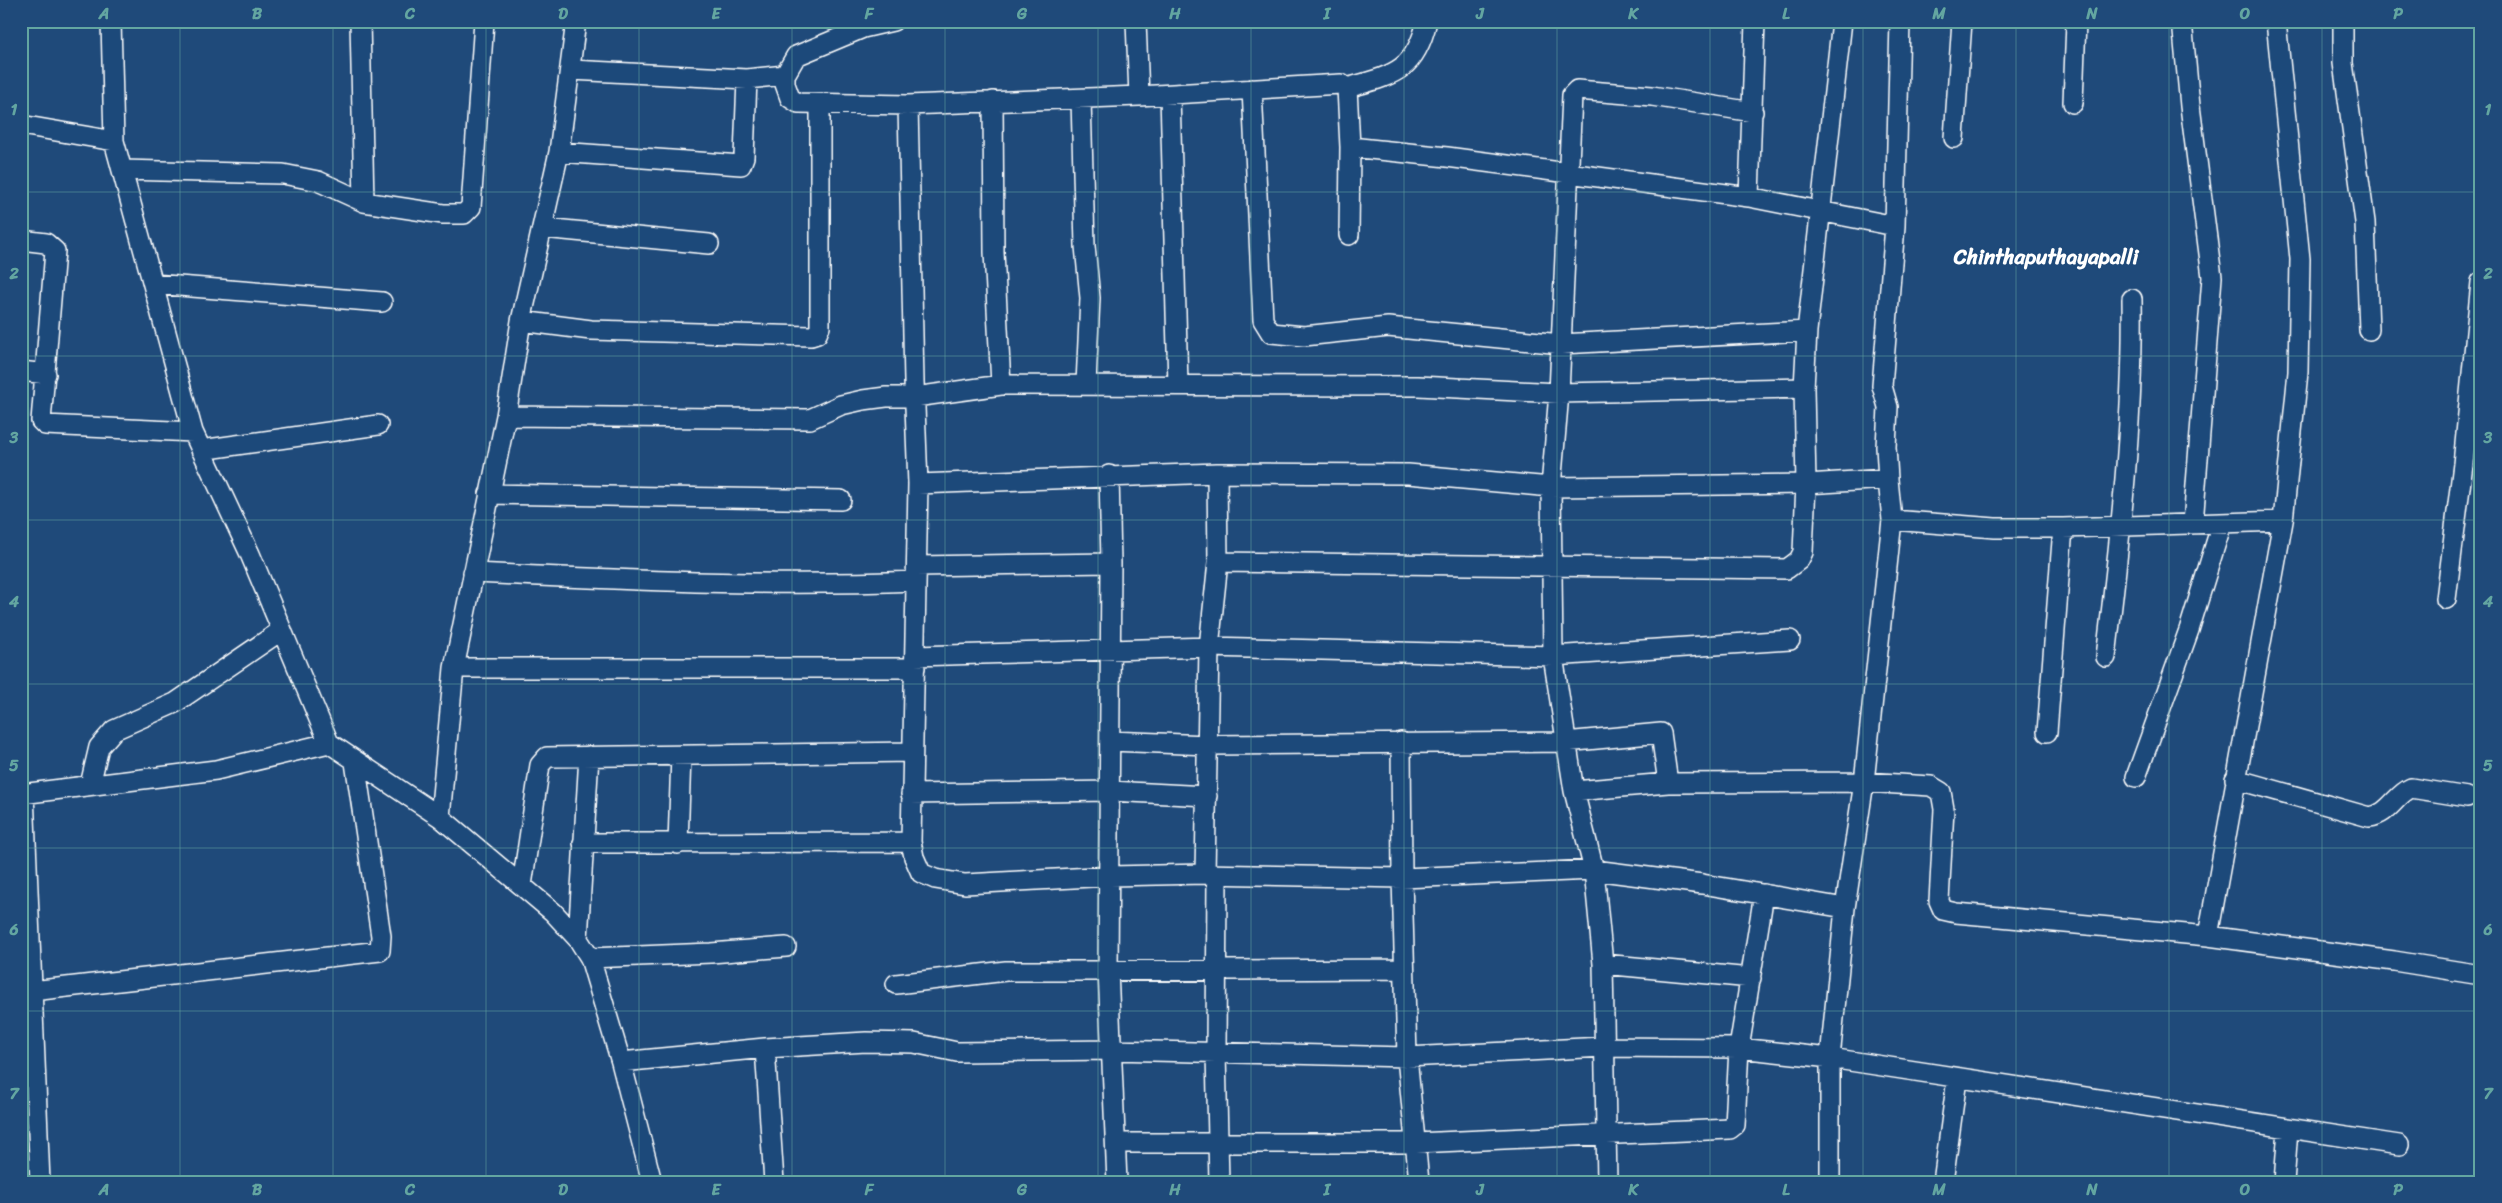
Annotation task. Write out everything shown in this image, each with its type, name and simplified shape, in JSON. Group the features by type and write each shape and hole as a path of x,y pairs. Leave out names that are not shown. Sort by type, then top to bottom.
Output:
{"street":[{"path":"111,21 114,141 193,432 250,554 329,743 440,817 553,912 578,939 590,958 622,1062 652,1182"},
{"path":"360,21 364,202"},
{"path":"122,170 283,174 318,181 364,202 442,214 464,214 471,206 484,21"},
{"path":"440,817 454,668 506,416 522,321 559,152 576,21"},
{"path":"893,21 863,28 796,56 786,75 785,84 790,98 798,103 908,105 1170,95 1341,84 1346,88 1350,147 1349,235"},
{"path":"1136,21 1139,96"},
{"path":"1346,88 1388,76 1411,60 1419,50 1427,21"},
{"path":"1748,197 1754,112 1756,21"},
{"path":"1218,562 1787,569 1799,560 1803,552 1806,484 1804,388 1807,331 1822,212 1842,21"},
{"path":"1830,1182 1830,1058 1845,908 1864,782 1892,520 1886,447 1888,407 1882,386 1895,226 1900,21"},
{"path":"1954,138 1962,21"},
{"path":"2073,103 2076,21"},
{"path":"2182,21 2190,106 2212,277 2193,524"},
{"path":"2208,936 2283,521 2298,372 2300,259 2276,21"},
{"path":"2343,21 2343,62 2365,222 2369,330"},
{"path":"571,70 747,79 786,75"},
{"path":"559,152 741,165 744,157 747,79"},
{"path":"1252,89 1263,320 1271,333 1304,336 1388,328 1561,344 1807,331"},
{"path":"1607,1182 1603,964 1594,870 1574,791 1553,656 1552,488 1559,393 1572,95 1576,90 1652,96 1754,112"},
{"path":"1170,95 1178,385"},
{"path":"1081,98 1086,246 1090,298 1086,384"},
{"path":"992,102 994,252 1001,385"},
{"path":"522,321 591,330 811,336 818,334 820,327 820,104"},
{"path":"908,105 918,484 911,842 914,857 921,873 935,880 965,884 1110,876 1211,874 1402,878 1594,870 1764,894 1845,908"},
{"path":"21,125 114,141"},
{"path":"1350,147 1748,197 1895,226"},
{"path":"542,228 709,244"},
{"path":"21,240 46,243 55,251 41,421 45,425 193,432"},
{"path":"2446,599 2463,464 2481,282"},
{"path":"153,284 382,302"},
{"path":"2106,658 2121,528 2133,334 2132,299"},
{"path":"21,371 46,374"},
{"path":"506,416 810,419 841,405 886,397 915,397 1001,385 1418,386 1559,393 1804,388"},
{"path":"201,450 378,425"},
{"path":"918,484 1109,475 1217,473 1408,474 1552,488 1806,484 1888,479"},
{"path":"1217,473 1218,562 1209,646 1207,796 1217,971 1216,1053 1219,1182"},
{"path":"1109,475 1111,563 1108,970 1117,1182"},
{"path":"489,494 841,500"},
{"path":"1892,520 1995,528 2121,528 2283,521"},
{"path":"2136,777 2189,630 2222,523"},
{"path":"2046,732 2063,528"},
{"path":"473,574 654,582 840,584 917,574 1111,563"},
{"path":"90,784 100,747 114,730 175,703 282,630"},
{"path":"454,668 915,662 1209,646 1553,656 1790,640"},
{"path":"1110,742 1208,745 1565,742 1660,733 1668,783"},
{"path":"1401,742 1402,878 1407,1057 1420,1182"},
{"path":"40,1182 23,794 90,784 216,770 329,743"},
{"path":"522,885 542,760 547,757 912,752"},
{"path":"678,844 681,755"},
{"path":"578,939 589,756"},
{"path":"32,991 380,951 381,936 355,762"},
{"path":"2236,779 2369,817 2379,816 2405,790 2411,788 2467,797"},
{"path":"1574,791 1668,783 1864,782 1931,786 1942,792 1944,809 1939,901 1943,910 1956,914 2208,936 2394,961 2481,975"},
{"path":"911,794 1110,791 1207,796"},
{"path":"583,843 911,842"},
{"path":"1116,1143 1218,1141 1416,1143 1730,1129 1735,1125 1739,1048 1764,894"},
{"path":"590,958 711,953 786,947"},
{"path":"1603,964 1751,978"},
{"path":"896,984 1006,971 1404,969"},
{"path":"622,1062 765,1048 866,1042 914,1043 957,1052 1111,1050 1407,1057 1604,1048 1739,1048 1830,1058 1957,1079 2399,1145"},
{"path":"765,1048 774,1182"},
{"path":"1943,1182 1957,1079"},
{"path":"2284,1182 2288,1129"}],"district":[{"name":"Chinthaputhayapalli","path":"2046,257"}]}
